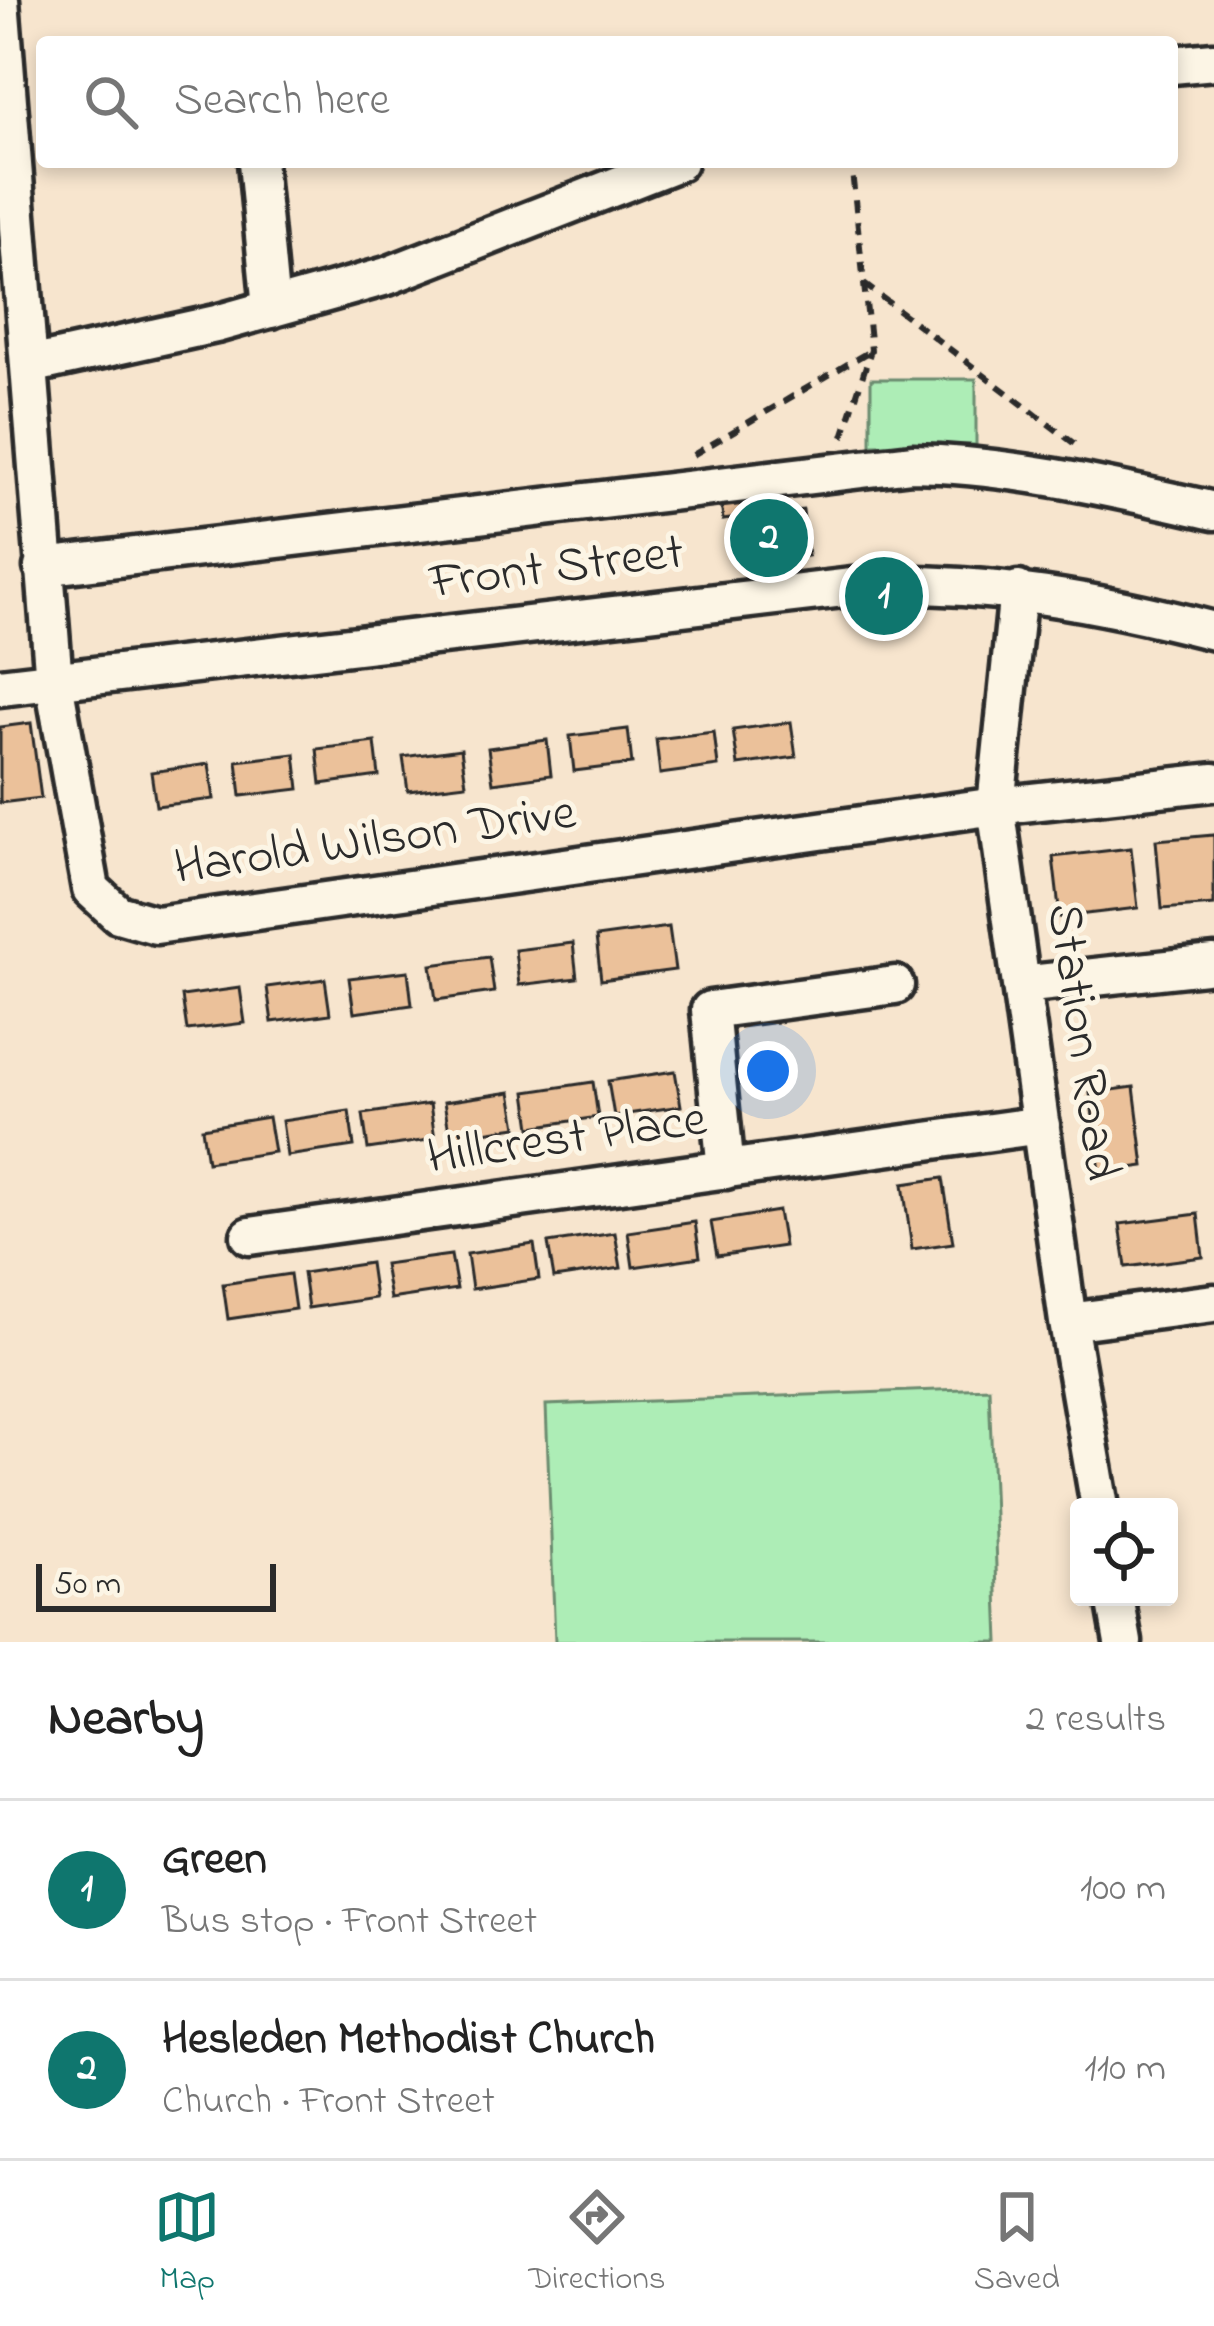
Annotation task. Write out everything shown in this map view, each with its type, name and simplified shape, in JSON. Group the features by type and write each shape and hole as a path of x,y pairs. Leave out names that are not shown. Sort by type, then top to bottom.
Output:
{"street":[{"name":"Harold Wilson Drive","path":"0,0 7,163 29,365 54,682 91,889 118,914 156,925 997,806 1214,782"},
{"path":"1178,64 1214,61"},
{"path":"258,168 271,309"},
{"path":"29,365 271,309 387,276 663,168"},
{"path":"43,567 912,463 962,464 1080,482 1214,512"},
{"name":"Front Street","path":"0,687 793,591 947,583 1127,609 1214,632"},
{"name":"Station Road","path":"1018,590 997,806 1068,1322 1098,1498"},
{"path":"1021,985 1214,964"},
{"path":"726,1170 710,1010 895,985"},
{"name":"Hillcrest Place","path":"250,1236 1041,1126"},
{"path":"1068,1322 1214,1303"},
{"path":"1117,1606 1123,1642"}],"path":[{"path":"833,470 871,350 852,168"},
{"path":"864,284 1079,447"},
{"path":"686,459 871,350"}],"green space":[{"path":"871,379 976,379 976,445 871,445"},
{"path":"989,1388 999,1642 555,1642 546,1405"}],"building":[{"path":"777,487 780,512 803,510 808,556 735,563 731,519 723,520 720,492"},
{"path":"791,722 796,757 738,765 733,730"},
{"path":"31,723 41,798 0,803 0,727"},
{"path":"628,729 632,764 574,771 570,736"},
{"path":"714,732 718,766 660,774 656,739"},
{"path":"547,740 551,775 493,783 488,748"},
{"path":"375,742 379,776 321,784 317,749"},
{"path":"461,749 466,784 408,791 403,757"},
{"path":"295,754 299,789 241,796 237,761"},
{"path":"209,764 214,799 156,806 151,772"},
{"path":"1214,835 1214,905 1162,909 1156,840"},
{"path":"1131,848 1138,908 1060,917 1053,857"},
{"path":"669,927 675,970 601,980 596,937"},
{"path":"573,943 577,978 519,985 515,950"},
{"path":"489,957 494,992 436,1000 431,965"},
{"path":"408,971 412,1005 354,1013 349,978"},
{"path":"325,979 330,1014 272,1022 267,987"},
{"path":"240,988 245,1023 187,1030 182,996"},
{"path":"675,1071 681,1106 614,1116 608,1081"},
{"path":"593,1082 598,1117 531,1127 526,1092"},
{"path":"1134,1087 1144,1166 1100,1172 1090,1093"},
{"path":"511,1092 517,1127 450,1137 444,1102"},
{"path":"430,1104 435,1139 368,1149 363,1114"},
{"path":"349,1111 354,1146 287,1156 282,1121"},
{"path":"268,1117 274,1152 207,1162 202,1128"},
{"path":"943,1178 953,1243 912,1249 903,1184"},
{"path":"778,1211 784,1246 717,1256 711,1222"},
{"path":"1198,1214 1203,1257 1126,1267 1120,1224"},
{"path":"695,1222 700,1257 633,1267 628,1232"},
{"path":"615,1233 621,1268 554,1278 548,1243"},
{"path":"534,1244 539,1279 472,1289 467,1254"},
{"path":"451,1255 457,1289 390,1299 384,1264"},
{"path":"370,1263 375,1298 308,1308 303,1273"},
{"path":"290,1274 295,1309 228,1319 223,1284"}],"place":[{"name":"Hesleden Methodist Church","path":"769,538"},
{"name":"Green","path":"884,596"}]}
